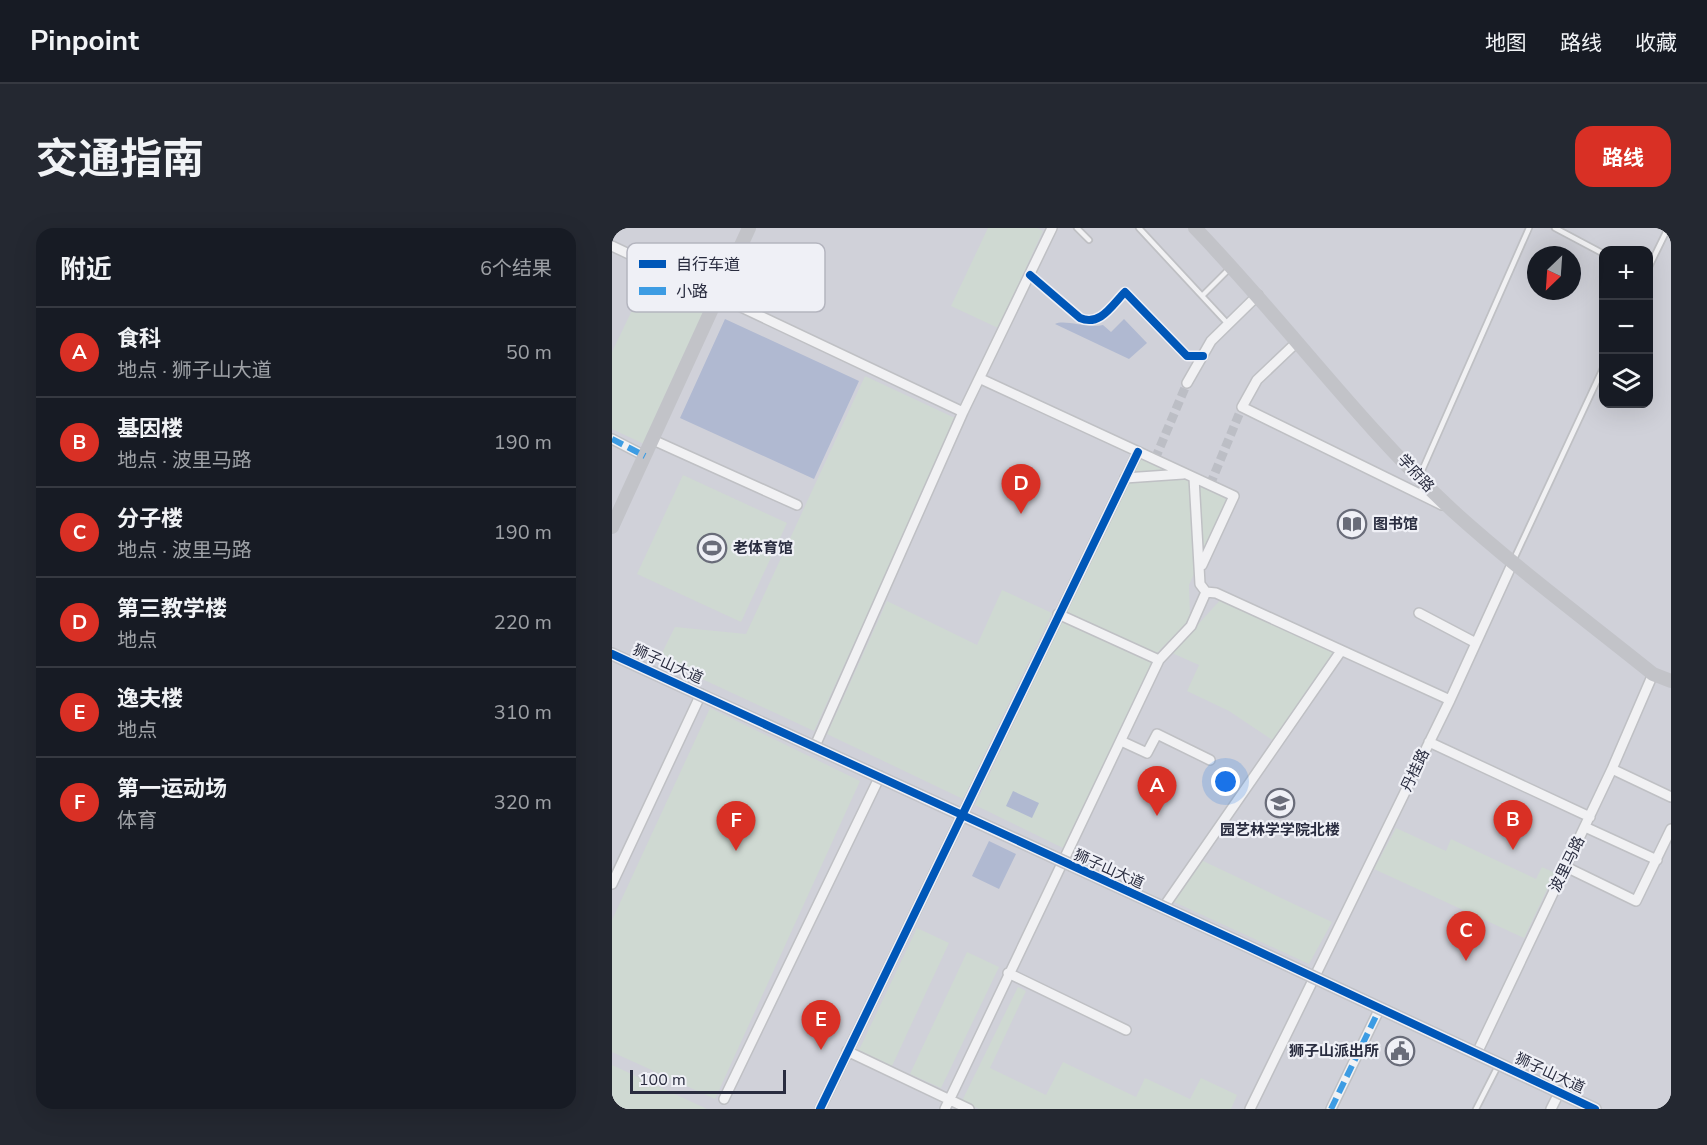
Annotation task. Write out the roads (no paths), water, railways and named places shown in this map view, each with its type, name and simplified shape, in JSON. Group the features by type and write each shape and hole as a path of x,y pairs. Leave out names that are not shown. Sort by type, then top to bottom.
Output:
{"street":[{"path":"742,243 749,228"},
{"path":"815,746 963,412 981,379 1052,228"},
{"name":"学府路","path":"1199,230 1297,342 1419,477 1452,510 1653,674 1671,681"},
{"path":"612,246 627,253"},
{"path":"1187,383 1210,341 1258,295"},
{"path":"612,526 709,312"},
{"path":"753,312 963,412"},
{"path":"1297,342 1257,381 1242,408 1452,510"},
{"path":"981,379 1234,496 1200,567"},
{"path":"612,440 645,456"},
{"path":"652,440 798,505"},
{"path":"820,1109 1138,452"},
{"path":"1125,478 1190,476"},
{"path":"1190,476 1200,584 1206,592 1216,593 1450,700"},
{"name":"丹桂路","path":"1250,1109 1450,700 1513,562"},
{"path":"947,1104 1159,660 1191,626 1206,592"},
{"path":"1419,613 1476,643"},
{"path":"1058,614 1159,660"},
{"path":"1163,909 1341,651"},
{"name":"狮子山大道","path":"612,654 961,814 1163,909 1246,951 1314,977 1594,1109"},
{"name":"波里马路","path":"1477,1053 1590,817 1653,674"},
{"path":"612,884 701,694"},
{"path":"1120,741 1147,753 1157,734 1210,760"},
{"path":"1429,742 1590,817"},
{"path":"1612,769 1671,797"},
{"path":"724,1099 880,777"},
{"path":"1585,827 1657,860"},
{"path":"1566,867 1636,901 1671,829"},
{"path":"1008,973 1126,1030"},
{"path":"1331,1109 1380,1008"},
{"path":"848,1052 947,1104 969,1109"},
{"path":"1551,1109 1559,1093"}],"lane":[{"path":"1139,228 1228,324"},
{"path":"1419,477 1529,228"},
{"path":"1555,228 1599,251"},
{"path":"1653,259 1668,228"},
{"path":"1081,229 1089,240"},
{"path":"1203,295 1232,266"},
{"path":"1513,562 1599,377"},
{"path":"1476,1109 1499,1065"}],"water":[{"path":"725,319 859,381 814,479 680,418"},
{"path":"1124,319 1147,343 1129,359 1055,324 1103,325 1111,332"},
{"path":"1013,791 1039,803 1032,818 1006,806"},
{"path":"989,841 1016,854 999,889 972,876"}],"tunnel":[{"path":"1155,459 1187,383"},
{"path":"1210,485 1242,407"}],"place":[{"name":"第三教学楼","path":"1021,514"},
{"name":"图书馆","path":"1352,524"},
{"name":"老体育馆","path":"712,548"},
{"name":"园艺林学学院北楼","path":"1280,803"},
{"name":"食科","path":"1157,816"},
{"name":"基因楼","path":"1513,850"},
{"name":"第一运动场","path":"736,851"},
{"name":"分子楼","path":"1466,961"},
{"name":"逸夫楼","path":"821,1050"},
{"name":"狮子山派出所","path":"1400,1051"}]}
